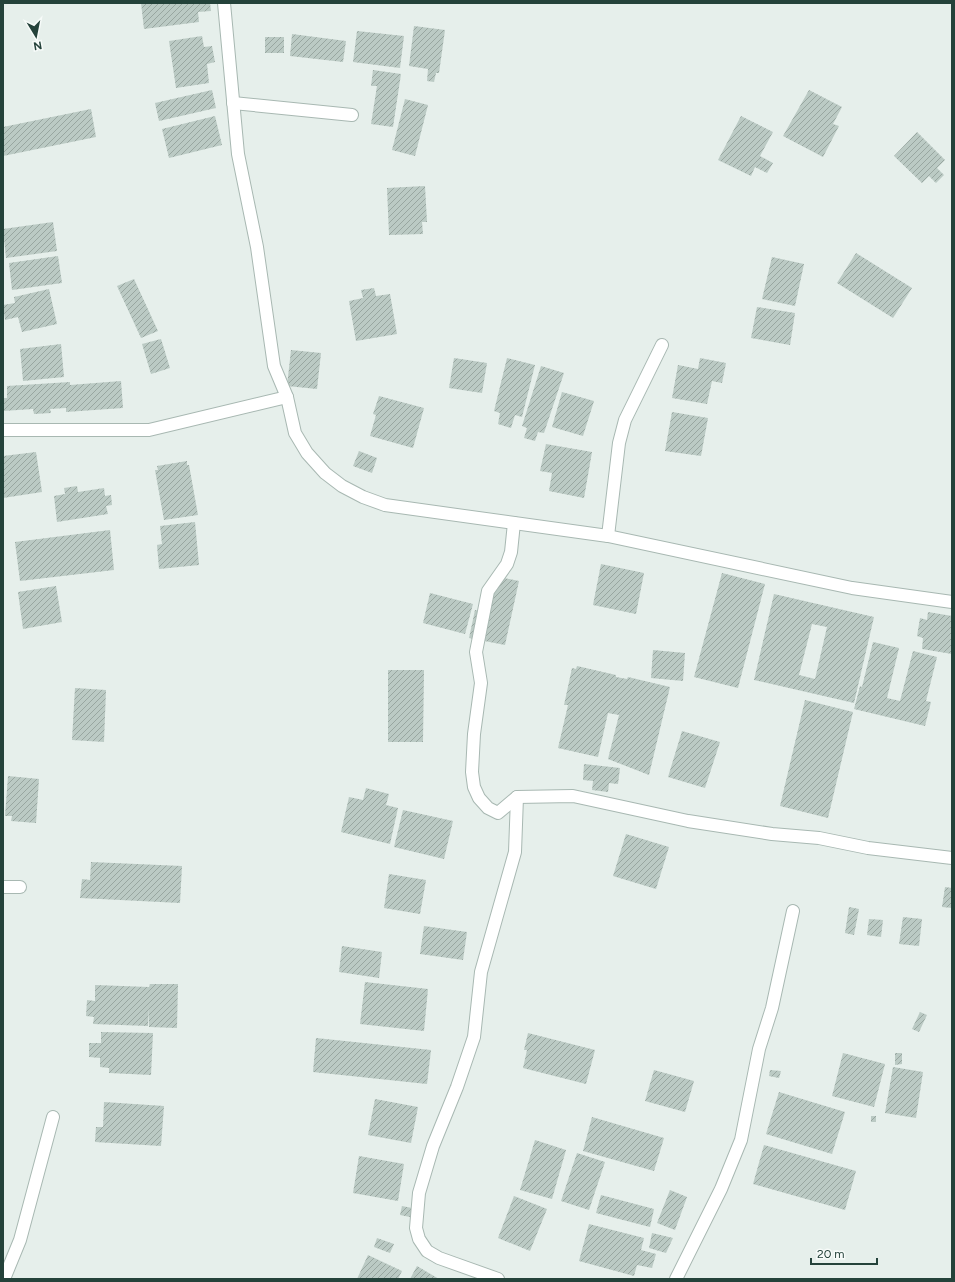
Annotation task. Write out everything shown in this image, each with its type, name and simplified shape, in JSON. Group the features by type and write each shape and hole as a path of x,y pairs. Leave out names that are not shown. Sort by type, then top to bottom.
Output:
{"street":[{"path":"224,3 238,154 258,248 274,366 287,397 295,433 312,458 325,473 342,486 363,497 385,505 608,536 852,588 952,602"},
{"path":"233,103 352,114"},
{"path":"608,536 619,442 626,420 662,345"},
{"path":"3,430 149,430 287,397"},
{"path":"514,523 511,552 507,564 488,591 476,652 481,683 474,734 472,772 477,792 488,808 498,813 517,797 574,796 688,821 772,834 819,838 868,848 952,858"},
{"path":"498,1279 439,1258 427,1251 419,1239 416,1228 419,1193 433,1146 457,1087 474,1036 481,972 515,852 517,797"},
{"path":"3,886 20,887"},
{"path":"676,1279 722,1189 741,1140 759,1048 772,1008 793,911"},
{"path":"4,1279 20,1240 53,1117"}],"building":[{"path":"141,3 210,3 211,11 198,12 199,22 144,29"},
{"path":"414,26 445,30 439,73 436,73 434,82 427,81 428,69 409,66"},
{"path":"357,31 404,36 400,68 353,62"},
{"path":"292,34 346,41 343,62 290,56"},
{"path":"202,36 204,47 212,46 215,62 207,64 209,83 176,88 169,41"},
{"path":"265,37 284,37 284,53 265,53"},
{"path":"373,70 401,74 393,127 371,124 377,86 371,86"},
{"path":"212,90 216,108 159,121 155,103"},
{"path":"809,90 842,107 833,124 839,126 823,157 783,136"},
{"path":"405,99 428,105 415,156 392,150"},
{"path":"91,109 96,137 3,156 3,127"},
{"path":"215,116 222,145 169,158 162,129"},
{"path":"741,116 773,132 760,156 773,163 767,173 755,167 751,176 718,160"},
{"path":"917,132 945,160 937,168 944,175 936,183 929,176 922,183 894,156"},
{"path":"425,186 427,222 422,222 423,234 389,235 387,188"},
{"path":"53,222 57,251 6,258 3,229"},
{"path":"856,253 912,288 893,318 837,283"},
{"path":"58,256 62,283 12,290 9,263"},
{"path":"772,257 804,264 795,306 762,299"},
{"path":"134,279 158,331 141,338 117,286"},
{"path":"374,288 376,296 390,294 397,334 356,341 349,301 363,298 361,290"},
{"path":"49,289 57,324 22,332 18,317 5,320 3,305 15,303 14,297"},
{"path":"757,307 795,313 790,345 751,338"},
{"path":"161,339 170,368 151,374 142,344"},
{"path":"61,344 64,377 23,381 20,349"},
{"path":"291,350 321,353 317,389 287,386"},
{"path":"454,358 487,363 482,393 449,388"},
{"path":"507,358 535,365 522,417 515,415 511,428 498,424 500,413 494,411"},
{"path":"700,358 726,363 722,383 712,381 707,404 672,398 678,365 698,369"},
{"path":"541,366 564,373 544,433 538,432 535,441 524,438 527,428 522,426"},
{"path":"121,381 123,408 66,412 66,408 50,409 51,413 34,414 33,409 3,411 3,398 7,398 7,386 70,382 70,385"},
{"path":"562,392 594,401 583,436 552,427"},
{"path":"379,396 424,408 413,448 370,436 376,415 373,414"},
{"path":"672,412 708,418 701,456 665,451"},
{"path":"546,444 592,452 584,498 549,491 552,473 540,471"},
{"path":"359,451 377,458 372,473 353,466"},
{"path":"36,452 42,492 3,498 3,456"},
{"path":"187,461 198,515 164,520 155,470 158,470 157,466"},
{"path":"77,486 78,492 104,488 105,496 111,495 112,505 106,506 108,514 57,522 54,496 65,494 64,488"},
{"path":"195,522 199,565 159,569 157,545 162,544 160,526"},
{"path":"110,530 114,570 20,581 15,542"},
{"path":"601,564 644,573 636,614 593,605"},
{"path":"722,573 765,584 738,688 694,677"},
{"path":"495,576 519,581 505,645 469,638 475,610 487,613"},
{"path":"56,586 62,622 23,629 18,592"},
{"path":"430,593 473,604 465,634 423,623"},
{"path":"774,594 874,617 854,703 754,680","holes":["812,624 827,627 815,679 799,675"]},
{"path":"928,612 952,616 952,654 922,649 923,638 917,636 920,618 927,620"},
{"path":"873,642 899,648 887,698 900,701 913,651 937,657 926,701 931,702 925,726 854,709 860,686 862,687"},
{"path":"653,650 685,653 683,681 651,678"},
{"path":"577,666 616,675 616,677 627,679 628,677 670,687 649,775 608,759 619,715 608,713 598,757 558,748 568,705 564,705 572,668 576,669"},
{"path":"388,670 424,670 423,742 388,742"},
{"path":"75,688 106,690 104,742 72,740"},
{"path":"805,700 853,712 828,818 780,806"},
{"path":"682,731 720,742 705,788 668,777"},
{"path":"584,764 620,768 618,784 609,783 608,792 592,790 593,781 583,780"},
{"path":"8,776 39,779 36,823 11,821 12,816 5,816"},
{"path":"366,788 389,794 386,805 398,808 390,844 341,832 349,797 363,800"},
{"path":"403,810 453,821 444,859 394,847"},
{"path":"626,834 669,847 656,889 613,876"},
{"path":"91,862 182,866 180,903 80,898 82,879 90,880"},
{"path":"389,874 426,880 420,914 384,908"},
{"path":"945,887 952,888 952,908 942,907"},
{"path":"849,907 859,909 854,935 845,933"},
{"path":"903,917 922,919 919,946 899,944"},
{"path":"869,919 883,920 881,937 867,935"},
{"path":"424,926 467,932 463,960 420,954"},
{"path":"342,946 382,952 379,978 339,972"},
{"path":"365,982 428,989 424,1031 360,1024"},
{"path":"150,984 178,984 177,1028 149,1027 149,1008 148,1026 93,1024 94,1017 86,1016 87,1000 95,1001 95,985 149,987"},
{"path":"920,1012 927,1015 919,1032 912,1029"},
{"path":"101,1032 153,1033 151,1075 109,1073 109,1068 100,1067 100,1058 89,1057 89,1043 101,1043"},
{"path":"528,1033 595,1050 586,1084 523,1068 527,1050 524,1050"},
{"path":"316,1038 431,1050 427,1084 313,1072"},
{"path":"843,1053 885,1064 874,1107 832,1096"},
{"path":"895,1053 902,1053 902,1064 895,1065"},
{"path":"893,1067 923,1072 916,1118 885,1113"},
{"path":"654,1070 694,1081 685,1112 645,1101"},
{"path":"770,1070 781,1071 779,1078 769,1076"},
{"path":"779,1092 845,1112 832,1154 766,1134"},
{"path":"375,1099 418,1107 411,1143 368,1135"},
{"path":"104,1102 164,1106 161,1146 95,1142 96,1127 103,1127"},
{"path":"871,1116 876,1116 876,1122 871,1122"},
{"path":"592,1117 664,1138 654,1171 583,1151"},
{"path":"535,1140 566,1150 552,1199 520,1190"},
{"path":"764,1145 856,1171 845,1210 753,1184"},
{"path":"577,1153 605,1162 589,1210 561,1201"},
{"path":"359,1156 404,1164 398,1201 353,1193"},
{"path":"670,1190 687,1197 675,1230 657,1223"},
{"path":"601,1195 654,1209 650,1227 596,1213"},
{"path":"514,1196 547,1209 530,1251 498,1238"},
{"path":"402,1206 412,1208 410,1217 400,1215"},
{"path":"589,1224 644,1238 641,1250 656,1254 652,1268 637,1265 634,1276 579,1261"},
{"path":"652,1233 673,1238 666,1253 649,1248"},
{"path":"377,1238 394,1244 390,1253 374,1247"},
{"path":"368,1255 402,1271 398,1279 357,1279"},
{"path":"417,1266 439,1279 410,1279"}]}
